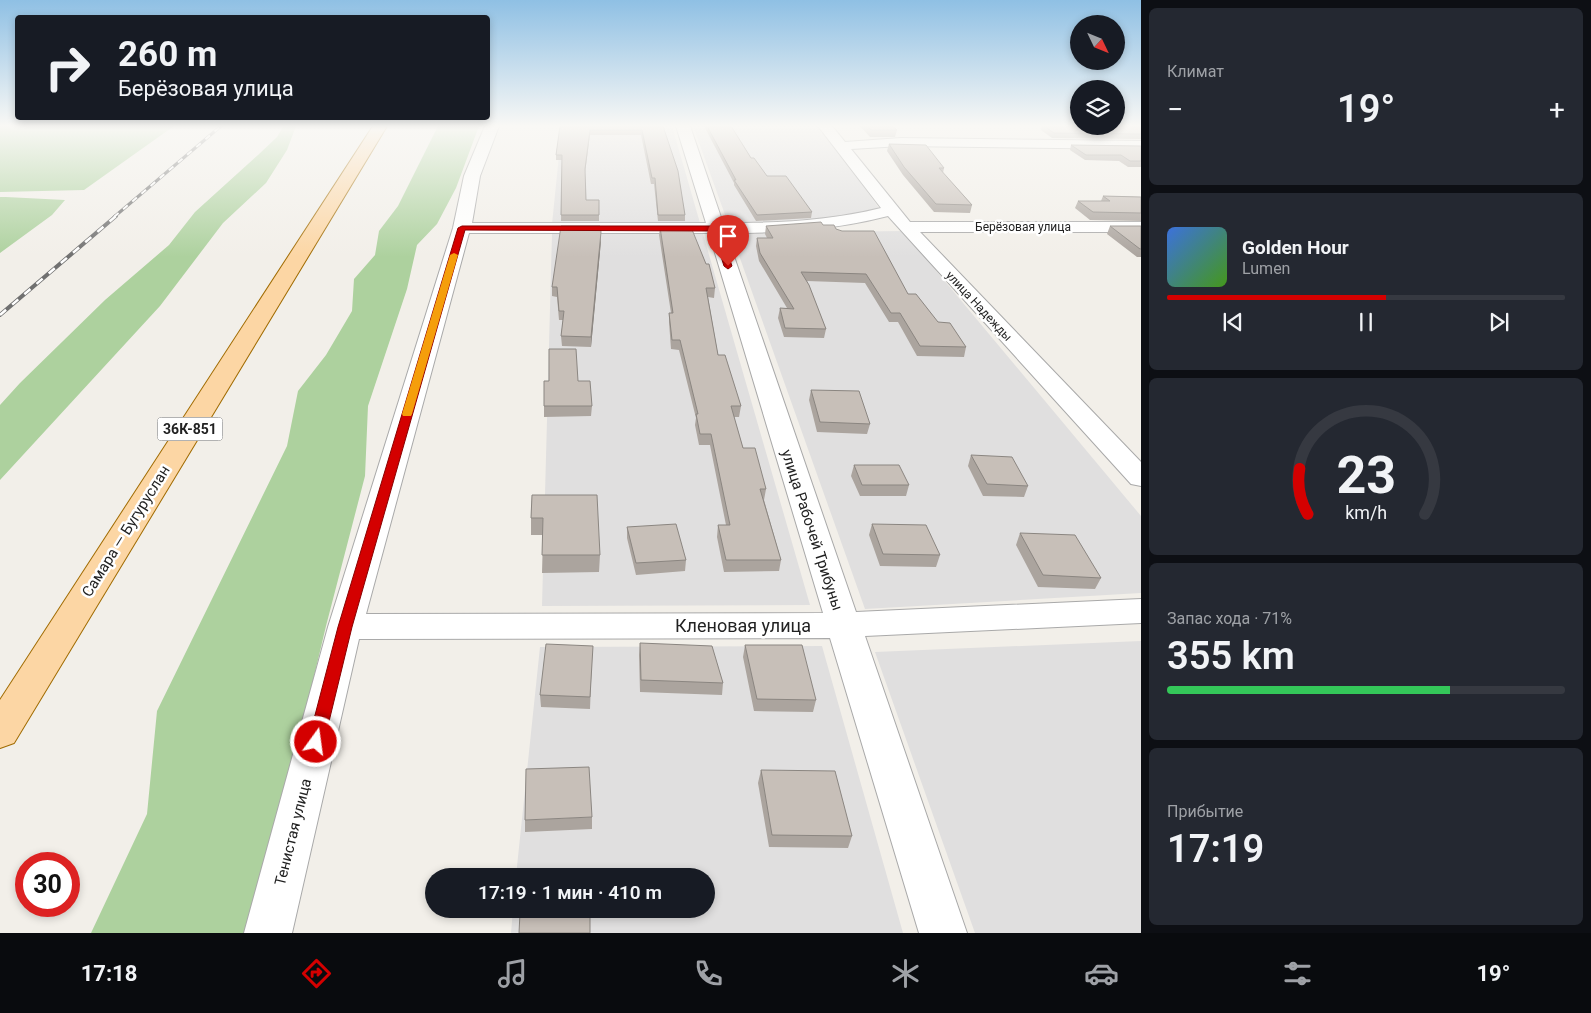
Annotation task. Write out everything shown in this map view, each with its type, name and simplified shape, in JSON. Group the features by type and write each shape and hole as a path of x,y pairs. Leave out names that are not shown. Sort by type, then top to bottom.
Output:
{"main road":[{"name":"Самара — Бугуруслан","path":"0,732 353,170"}],"street":[{"name":"Тенистая улица","path":"268,933 345,627 462,228 475,170"},
{"name":"улица Рабочей Трибуны","path":"697,170 943,933"},
{"name":"улица Надежды","path":"859,170 898,219 1141,478"},
{"name":"Берёзовая улица","path":"462,228 786,228 850,221 898,219 1141,227"},
{"name":"Кленовая улица","path":"345,627 843,625 1141,612"}],"shaded area":[{"path":"558,170 685,170 700,223 635,222 552,224"},
{"path":"709,170 852,170 881,211 866,220 728,223"},
{"path":"903,231 1141,516 1141,593 865,609 731,233"},
{"path":"552,234 703,234 810,605 542,606"},
{"path":"1141,641 1141,933 975,933 875,652"},
{"path":"822,646 903,933 511,933 512,918 715,918 715,868 517,868 540,647"}],"green space":[{"path":"0,170 113,170 84,190 0,192"},
{"path":"242,170 275,170 266,183 223,223 160,306 0,480 0,405 105,300 169,245 195,212"},
{"path":"416,170 463,170 456,188 437,224 417,245 407,289 368,406 365,476 326,626 253,933 91,933 147,814 157,711 287,446 298,391 326,355 352,311 354,279 375,255 379,231 398,206"},
{"path":"0,197 65,200 52,215 0,253"}],"building":[{"path":"562,170 585,170 586,200 599,200 599,215 561,215"},
{"path":"650,170 678,170 685,215 658,215 655,178 652,178"},
{"path":"730,170 762,170 767,176 786,176 812,212 757,215 734,180 736,180"},
{"path":"906,170 940,170 972,205 936,204"},
{"path":"1103,196 1141,197 1141,213 1093,212 1078,201 1110,201"},
{"path":"821,222 823,225 834,225 836,229 842,231 874,231 908,294 916,294 938,322 950,323 966,347 920,346 900,313 891,313 866,274 801,272 809,285 826,329 785,328 780,308 794,309 760,253 757,238 773,238 766,226"},
{"path":"561,226 600,226 591,337 561,336 564,311 559,311 557,287 552,287"},
{"path":"1110,226 1141,226 1141,249 1140,249"},
{"path":"660,227 691,227 706,264 709,264 715,288 706,288 718,355 725,355 741,406 731,406 743,448 755,448 766,489 760,489 781,560 726,560 718,525 730,525 711,434 700,434 696,414 698,414 680,340 672,340 669,313 673,313"},
{"path":"549,349 576,349 578,381 590,381 592,406 544,406 544,381 549,381"},
{"path":"811,390 859,391 870,424 820,422"},
{"path":"971,455 1012,457 1028,486 987,484"},
{"path":"854,465 899,465 909,485 862,485"},
{"path":"532,495 597,495 600,555 542,555 543,518 531,518"},
{"path":"676,524 686,560 636,563 627,527"},
{"path":"872,524 926,525 940,555 883,554"},
{"path":"1020,533 1075,535 1101,578 1043,575"},
{"path":"640,643 712,646 723,683 641,680"},
{"path":"546,644 593,646 590,697 540,695"},
{"path":"745,645 802,645 816,700 757,699"},
{"path":"589,767 592,817 525,820 526,769"},
{"path":"761,770 835,771 852,836 772,835"},
{"path":"520,918 590,918 590,933 519,933"}],"railway":[{"path":"114,217 170,170"},
{"path":"0,315 116,216"}],"slow traffic":[{"path":"407,414 454,255"}],"route":[{"path":"316,742 345,627 462,228 716,229 728,266"}]}
